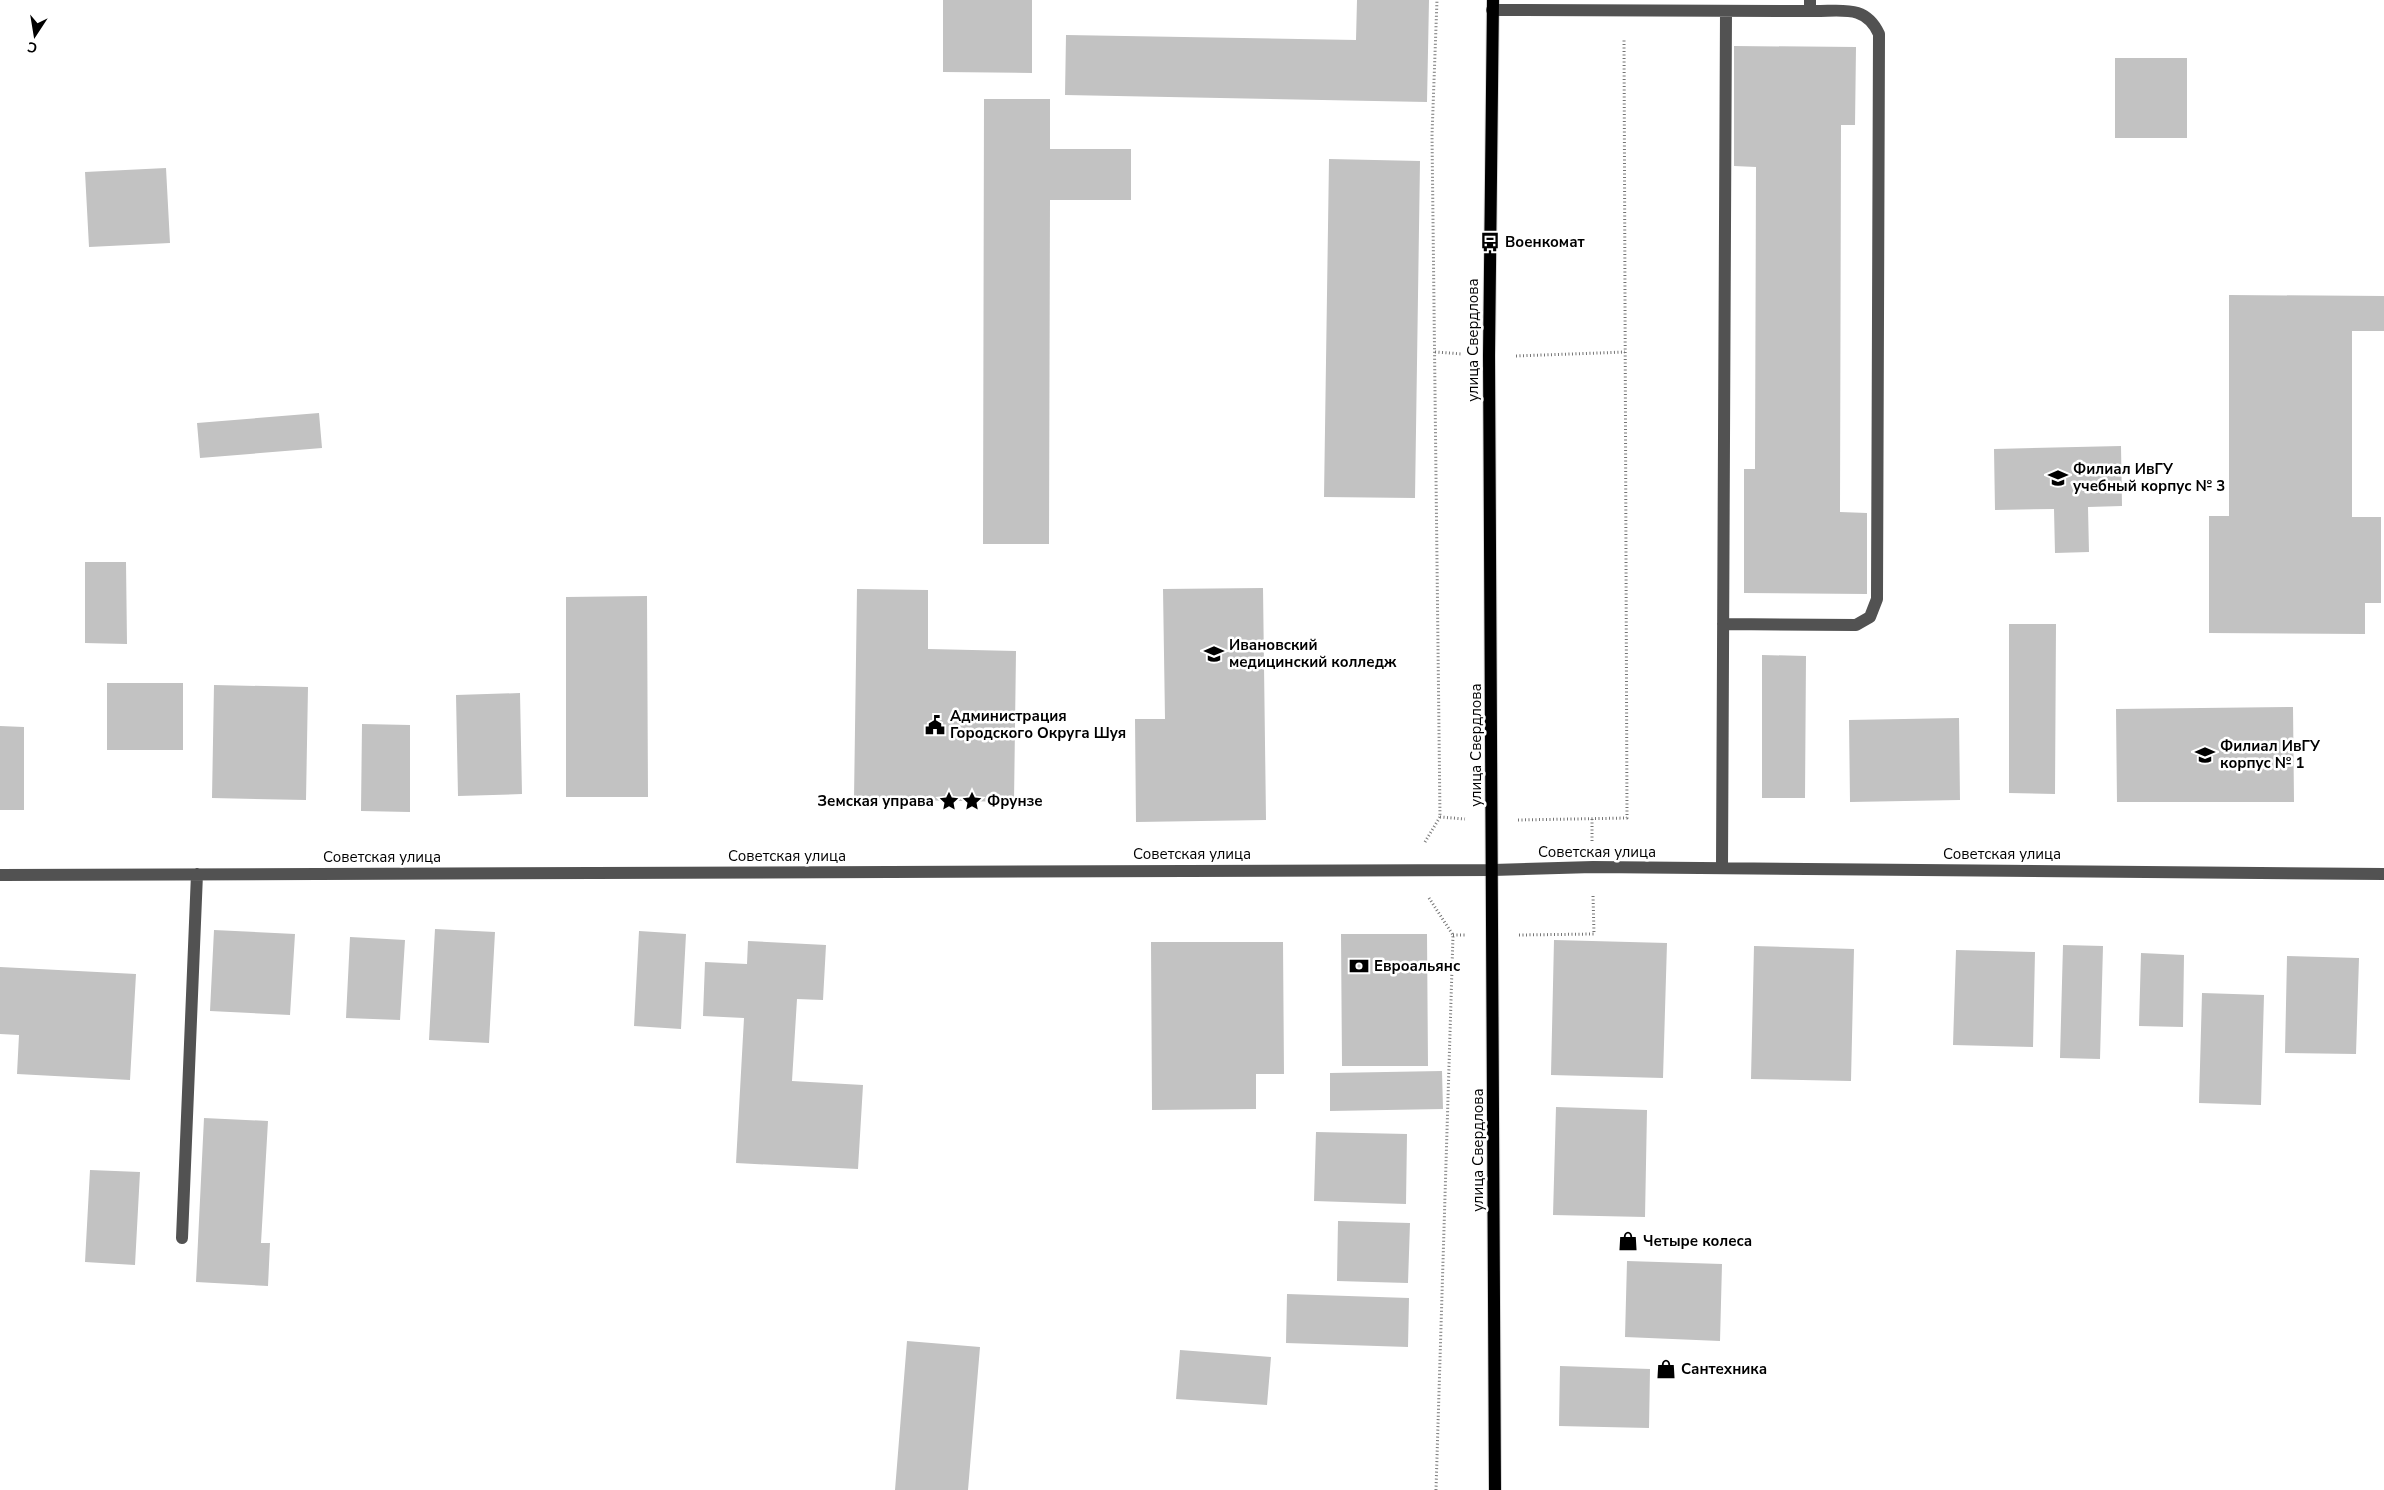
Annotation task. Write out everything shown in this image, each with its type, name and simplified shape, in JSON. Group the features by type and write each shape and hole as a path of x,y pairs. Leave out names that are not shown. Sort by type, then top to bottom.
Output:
{"main road":[{"name":"улица Свердлова","path":"1492,5 1489,356 1495,1490"}],"street":[{"path":"1492,5 1624,10 1726,11 1810,6 1859,12 1872,20 1879,34 1877,599 1870,617 1856,625 1723,624"},
{"path":"1722,868 1726,11"},
{"name":"Советская улица","path":"0,875 1493,870 1593,867 2384,874"},
{"path":"182,1238 197,874"}],"path":[{"path":"1436,1490 1453,935 1409,870 1440,817 1432,135 1437,0"},
{"path":"1440,817 1492,821 1627,818 1624,10"},
{"path":"1435,352 1489,356 1625,352"},
{"path":"1453,935 1594,934 1593,867"}],"building":[{"path":"943,0 1032,0 1032,73 943,72"},
{"path":"1357,0 1429,0 1427,102 1065,95 1066,35 1356,40"},
{"path":"1734,46 1856,47 1855,125 1841,125 1840,512 1867,513 1867,594 1744,593 1744,469 1755,469 1756,167 1734,166"},
{"path":"2115,58 2187,58 2187,138 2115,138"},
{"path":"984,99 1050,99 1050,149 1131,149 1131,200 1050,200 1049,544 983,544"},
{"path":"1329,159 1420,161 1415,498 1324,497"},
{"path":"166,168 170,243 89,247 85,172"},
{"path":"2229,295 2384,296 2384,331 2352,331 2352,517 2381,517 2381,603 2365,603 2365,634 2209,633 2209,516 2229,516"},
{"path":"319,413 322,448 200,458 197,423"},
{"name":"Филиал ИвГУ учебный корпус № 3","path":"2121,446 2122,506 2088,507 2089,552 2055,553 2054,509 1995,510 1994,449"},
{"path":"85,562 126,562 127,644 85,643"},
{"name":"Ивановский медицинский колледж","path":"1263,588 1266,820 1136,822 1135,719 1165,719 1163,589"},
{"name":"Администрация Городского Округа Шуя","path":"857,589 928,590 928,649 1016,651 1014,802 854,799"},
{"path":"647,596 648,797 566,797 566,597"},
{"path":"2009,624 2056,624 2055,794 2009,793"},
{"path":"1762,655 1806,656 1805,798 1762,798"},
{"path":"107,683 183,683 183,750 107,750"},
{"path":"214,685 308,687 306,800 212,798"},
{"path":"520,693 522,794 458,796 456,695"},
{"name":"Филиал ИвГУ корпус № 1","path":"2293,707 2294,802 2117,802 2116,709"},
{"path":"1959,718 1960,800 1850,802 1849,720"},
{"path":"362,724 410,725 410,812 361,811"},
{"path":"0,726 24,727 24,810 0,810"},
{"path":"435,929 495,932 489,1043 429,1040"},
{"path":"214,930 295,934 290,1015 210,1011"},
{"path":"639,931 686,934 681,1029 634,1026"},
{"path":"1341,934 1427,934 1428,1066 1342,1066"},
{"path":"350,937 405,940 400,1020 346,1018"},
{"path":"1554,940 1667,943 1663,1078 1551,1075"},
{"path":"748,941 826,945 823,1000 797,999 792,1081 863,1085 858,1169 736,1163 744,1018 703,1016 705,962 747,964"},
{"path":"1151,942 1283,942 1284,1074 1256,1074 1256,1109 1152,1110"},
{"path":"2063,945 2103,946 2100,1059 2060,1058"},
{"path":"1754,946 1854,949 1851,1081 1751,1079"},
{"path":"1956,950 2035,952 2033,1047 1953,1045"},
{"path":"2141,953 2184,955 2183,1027 2139,1026"},
{"path":"2287,956 2359,958 2356,1054 2285,1053"},
{"path":"0,967 136,974 130,1080 17,1074 19,1035 0,1034"},
{"path":"2202,993 2264,995 2261,1105 2199,1103"},
{"path":"1442,1071 1443,1109 1330,1111 1330,1073"},
{"path":"1556,1107 1647,1110 1645,1217 1553,1215"},
{"path":"204,1118 268,1121 261,1243 270,1243 268,1286 196,1282"},
{"path":"1316,1132 1407,1134 1406,1204 1314,1201"},
{"path":"90,1170 140,1172 135,1265 85,1262"},
{"path":"1338,1221 1410,1223 1408,1283 1337,1281"},
{"path":"1627,1261 1722,1264 1720,1341 1625,1337"},
{"path":"1287,1294 1409,1298 1408,1347 1286,1343"},
{"path":"907,1341 980,1347 968,1490 895,1490"},
{"path":"1180,1350 1271,1357 1267,1405 1176,1399"},
{"path":"1560,1366 1650,1369 1649,1428 1559,1426"}],"place":[{"name":"Военкомат","path":"1490,242"},
{"name":"Филиал ИвГУ учебный корпус № 3","path":"2058,478"},
{"name":"Ивановский медицинский колледж","path":"1214,654"},
{"name":"Администрация Городского Округа Шуя","path":"935,725"},
{"name":"Филиал ИвГУ корпус № 1","path":"2205,755"},
{"name":"Земская управа","path":"949,801"},
{"name":"Фрунзе","path":"972,801"},
{"name":"Евроальянс","path":"1359,966"},
{"name":"Четыре колеса","path":"1628,1241"},
{"name":"Сантехника","path":"1666,1369"}]}
